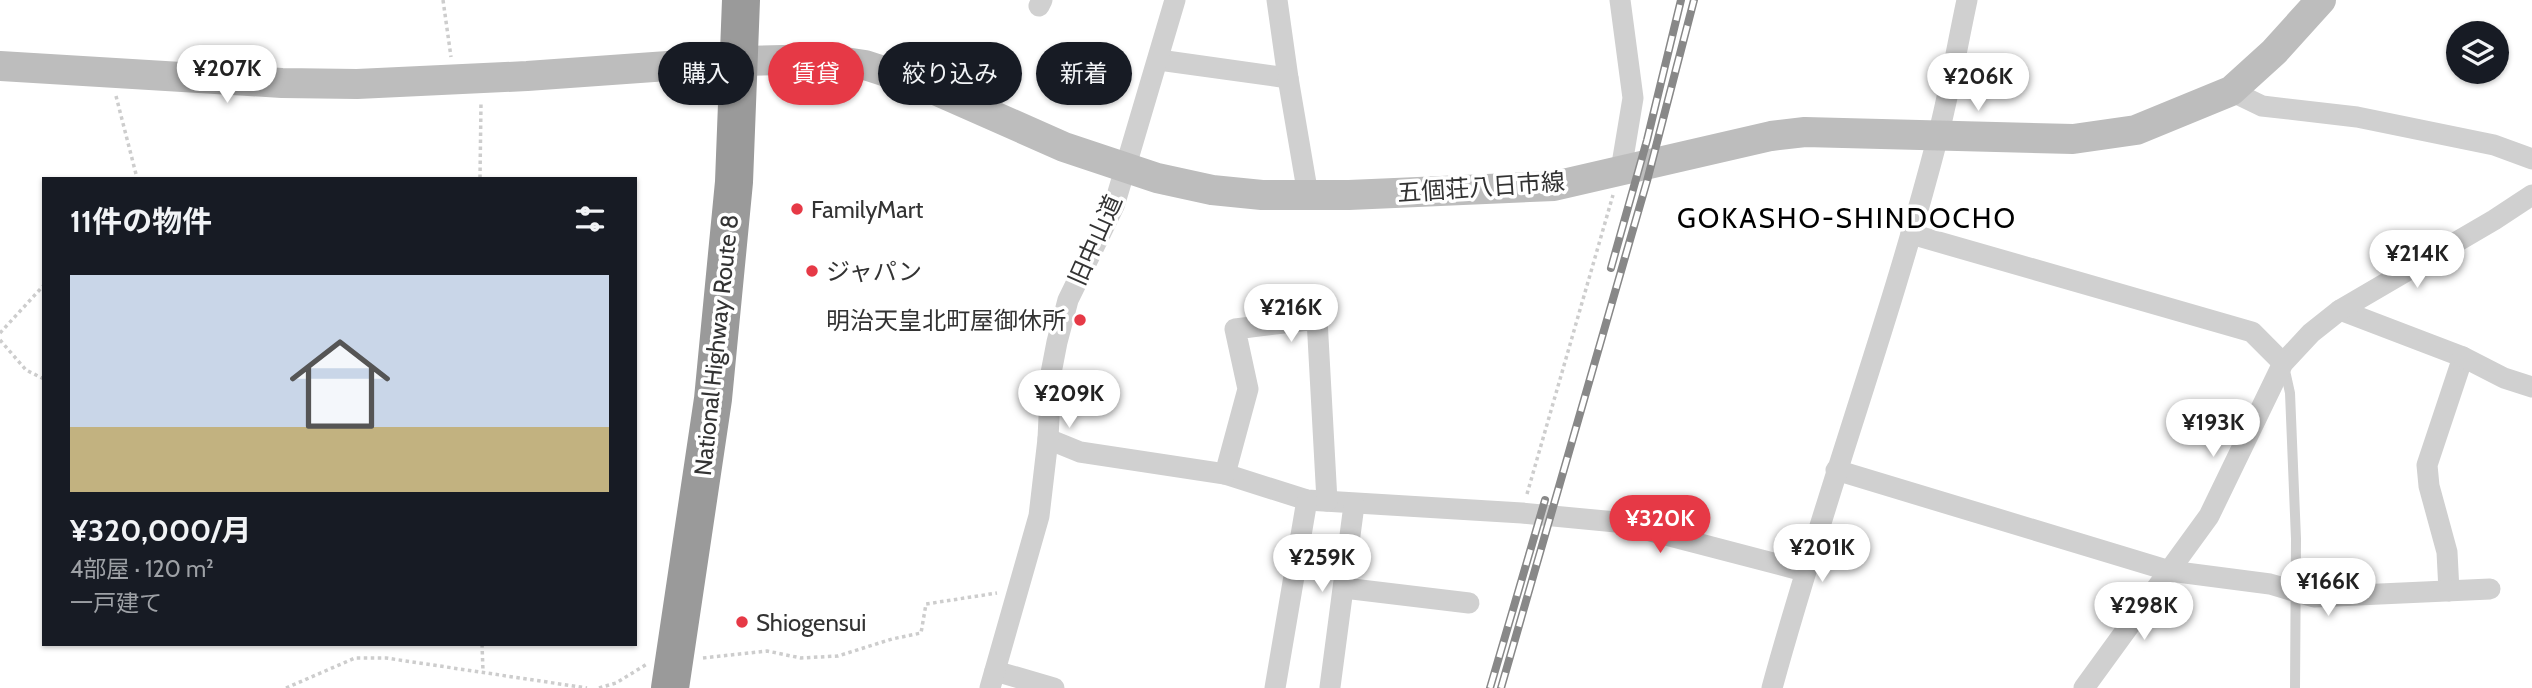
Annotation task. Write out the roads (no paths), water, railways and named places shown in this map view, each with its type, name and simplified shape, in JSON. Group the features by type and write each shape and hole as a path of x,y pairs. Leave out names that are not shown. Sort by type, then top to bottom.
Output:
{"highway":[{"name":"National Highway Route 8","path":"739,42 741,0"},
{"name":"National Highway Route 8","path":"672,674 713,399 734,182 737,105"}],"main road":[{"name":"五個荘八日市線","path":"754,61 825,59 865,65 917,82 1064,147 1157,178 1212,190 1262,195 1308,195 1555,186 1771,136 1805,132 2073,139 2136,130 2231,91 2274,52 2321,0"},
{"name":"五個荘八日市線","path":"0,66 282,83 356,84 658,66"}],"street":[{"name":"旧中山道","path":"993,680 1039,516 1048,439 1051,373 1068,300 1114,206 1175,0"},
{"path":"1277,0 1308,195"},
{"path":"1620,0 1633,98 1621,170"},
{"path":"1772,688 1804,571 1911,233 1938,137 1967,0"},
{"path":"1158,60 1288,78"},
{"path":"2231,91 2262,106 2357,117 2494,145 2532,159"},
{"path":"2084,688 2209,516 2283,363 2311,333 2340,310 2532,195"},
{"path":"1911,233 2252,332 2283,363"},
{"path":"2340,310 2463,357 2504,378 2532,387"},
{"path":"1225,474 1248,389 1235,329 1317,319 1317,501 1275,688"},
{"path":"2449,591 2447,552 2429,486 2427,466 2463,357"},
{"path":"1048,439 1080,452 1225,474 1317,501 1521,513 1616,522 1804,571"},
{"path":"1836,470 2170,571 2270,584 2314,597 2490,589"},
{"path":"1331,687 1354,505"},
{"path":"1344,587 1469,603"},
{"path":"993,680 1054,688"}],"lane":[{"path":"2283,363 2290,393 2296,539 2295,688"}],"railway":[{"path":"1611,268 1647,140 1681,0"},
{"path":"1501,688 1647,181 1694,0"},
{"path":"1490,688 1545,500"}],"place":[{"name":"FamilyMart","path":"797,209"},
{"name":"ジャパン","path":"812,271"},
{"name":"明治天皇北町屋御休所","path":"1080,320"},
{"name":"Shiogensui","path":"742,622"}],"district":[{"name":"GOKASHO-SHINDOCHO","path":"1847,218"}]}
